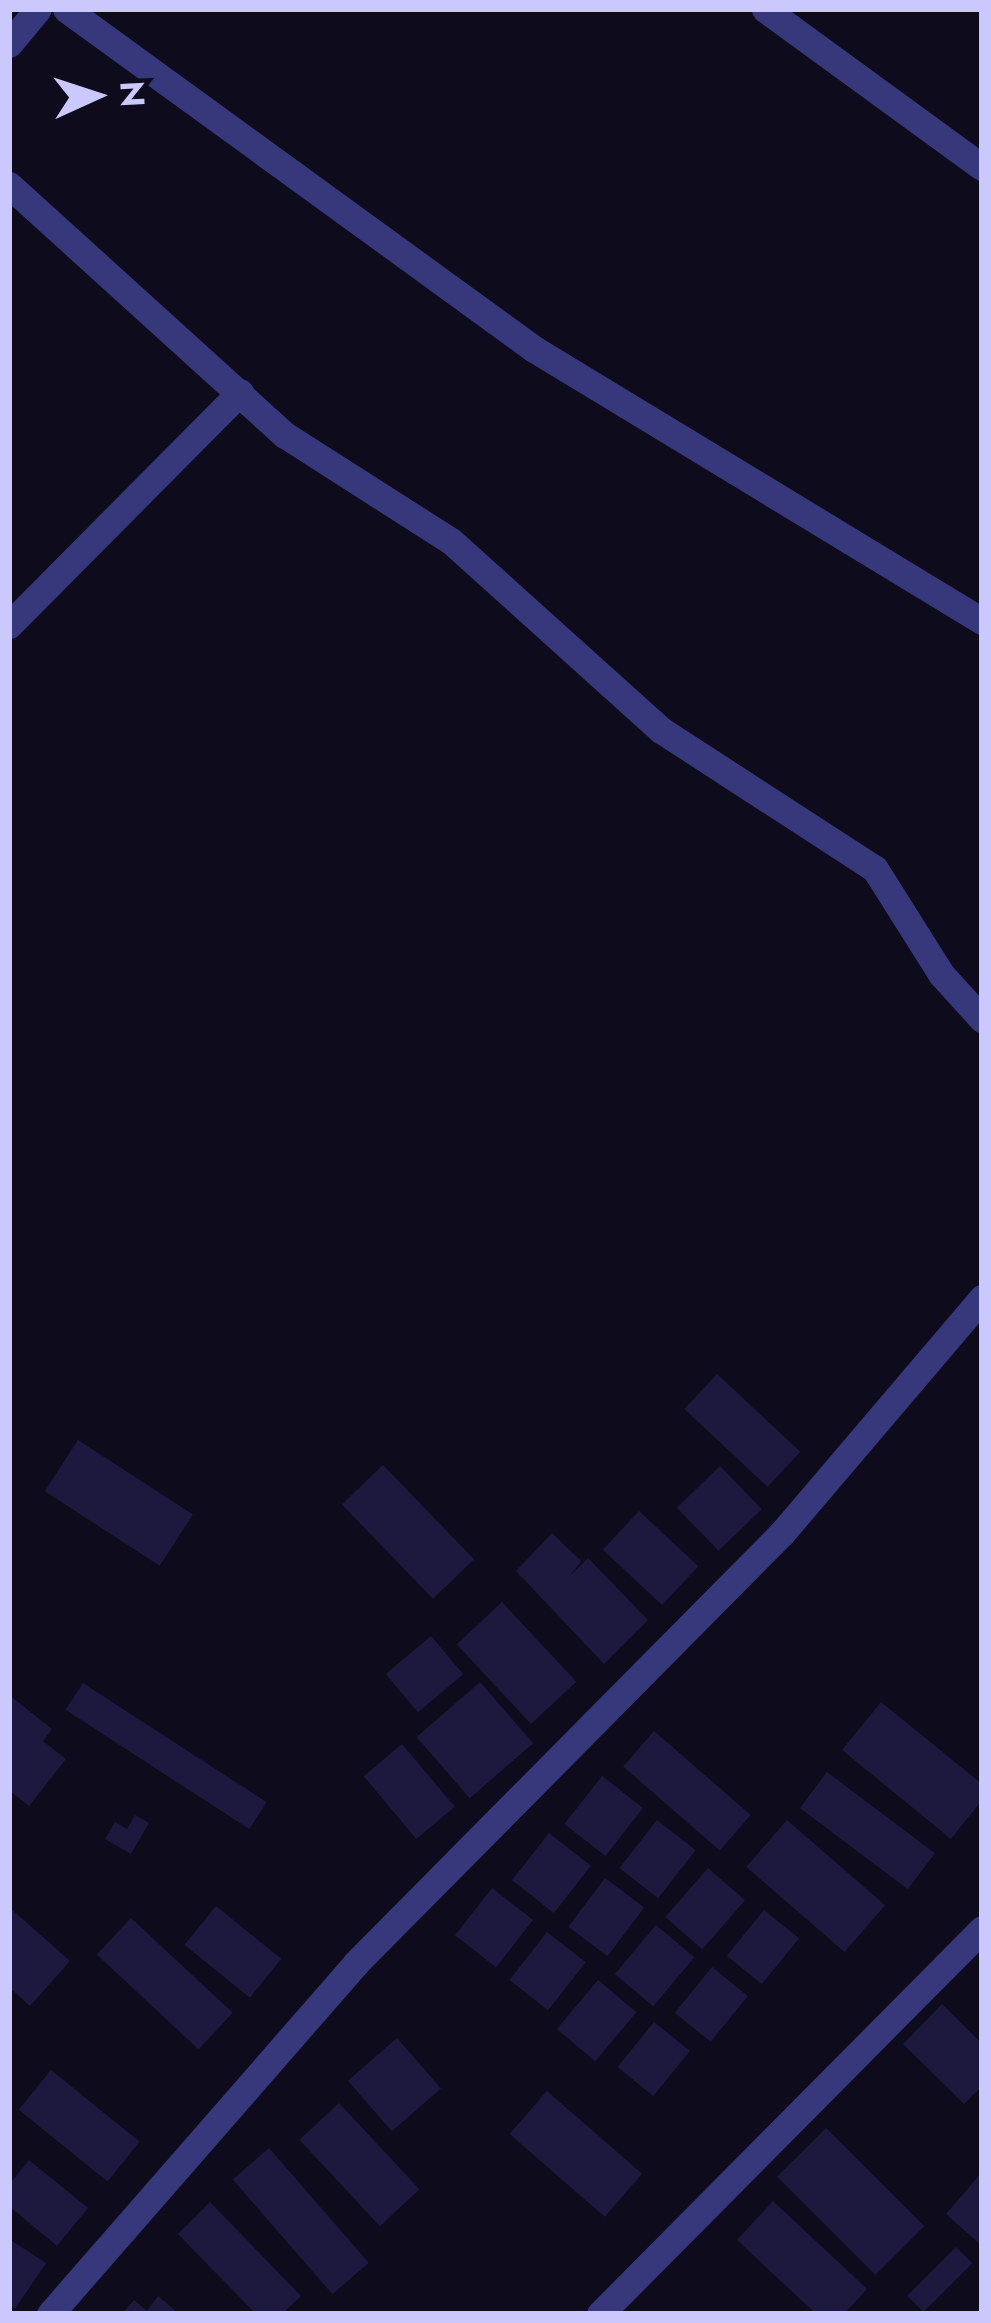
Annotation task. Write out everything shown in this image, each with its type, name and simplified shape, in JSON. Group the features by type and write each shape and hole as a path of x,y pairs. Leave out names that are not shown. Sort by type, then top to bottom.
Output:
{"street":[{"path":"9,44 38,9"},
{"path":"66,9 534,350 982,621"},
{"path":"765,9 982,167"},
{"path":"9,185 326,466 481,564 661,730 875,869 941,974 982,1019"},
{"path":"9,625 240,392"},
{"path":"50,2314 356,1964 782,1533 982,1298"},
{"path":"600,2314 982,1929"}],"building":[{"path":"717,1374 800,1452 768,1487 684,1409"},
{"path":"78,1440 193,1515 160,1566 45,1491"},
{"path":"383,1465 474,1559 433,1599 342,1505"},
{"path":"720,1466 762,1509 719,1551 677,1508"},
{"path":"639,1511 698,1566 662,1605 603,1550"},
{"path":"552,1533 581,1561 569,1577 588,1558 648,1620 604,1664 516,1571"},
{"path":"502,1602 576,1682 531,1724 457,1644"},
{"path":"431,1636 463,1674 418,1712 386,1674"},
{"path":"480,1682 533,1743 470,1798 417,1737"},
{"path":"83,1683 267,1802 249,1829 66,1710"},
{"path":"9,1695 52,1729 43,1741 66,1759 29,1806 9,1790"},
{"path":"881,1702 982,1784 982,1800 951,1839 842,1750"},
{"path":"654,1731 751,1815 720,1850 623,1766"},
{"path":"402,1744 455,1807 416,1839 364,1776"},
{"path":"827,1772 935,1853 908,1889 800,1808"},
{"path":"602,1776 643,1808 605,1856 564,1824"},
{"path":"135,1815 149,1823 131,1854 105,1839 115,1822 127,1829"},
{"path":"657,1820 696,1850 658,1898 619,1868"},
{"path":"787,1820 885,1905 844,1952 746,1867"},
{"path":"549,1833 591,1866 554,1913 512,1880"},
{"path":"708,1868 745,1900 702,1949 665,1917"},
{"path":"605,1878 644,1907 607,1956 568,1927"},
{"path":"492,1888 533,1920 496,1967 455,1935"},
{"path":"216,1906 281,1959 250,1998 185,1945"},
{"path":"9,1907 70,1961 30,2006 9,1987"},
{"path":"764,1910 799,1938 762,1984 727,1956"},
{"path":"131,1918 233,2013 199,2049 97,1955"},
{"path":"656,1925 694,1957 653,2006 615,1974"},
{"path":"547,1932 586,1962 548,2010 509,1980"},
{"path":"712,1967 748,1996 711,2042 675,2013"},
{"path":"598,1980 636,2012 595,2061 557,2029"},
{"path":"942,2004 982,2044 982,2086 964,2104 903,2044"},
{"path":"654,2022 690,2051 653,2096 617,2067"},
{"path":"397,2038 441,2089 392,2131 348,2081"},
{"path":"51,2070 140,2142 107,2181 19,2110"},
{"path":"547,2091 642,2174 605,2217 510,2134"},
{"path":"339,2103 419,2189 380,2226 300,2140"},
{"path":"826,2128 924,2226 875,2275 777,2177"},
{"path":"269,2148 369,2263 332,2294 233,2179"},
{"path":"29,2160 88,2208 57,2246 9,2206 9,2185"},
{"path":"982,2172 982,2246 946,2214"},
{"path":"773,2201 867,2289 844,2314 816,2314 737,2240"},
{"path":"210,2202 301,2296 282,2314 256,2314 178,2234"},
{"path":"9,2239 46,2263 15,2309 9,2305"},
{"path":"956,2247 972,2263 923,2312 907,2296"},
{"path":"158,2296 179,2314 122,2314 134,2300 147,2311"}]}
